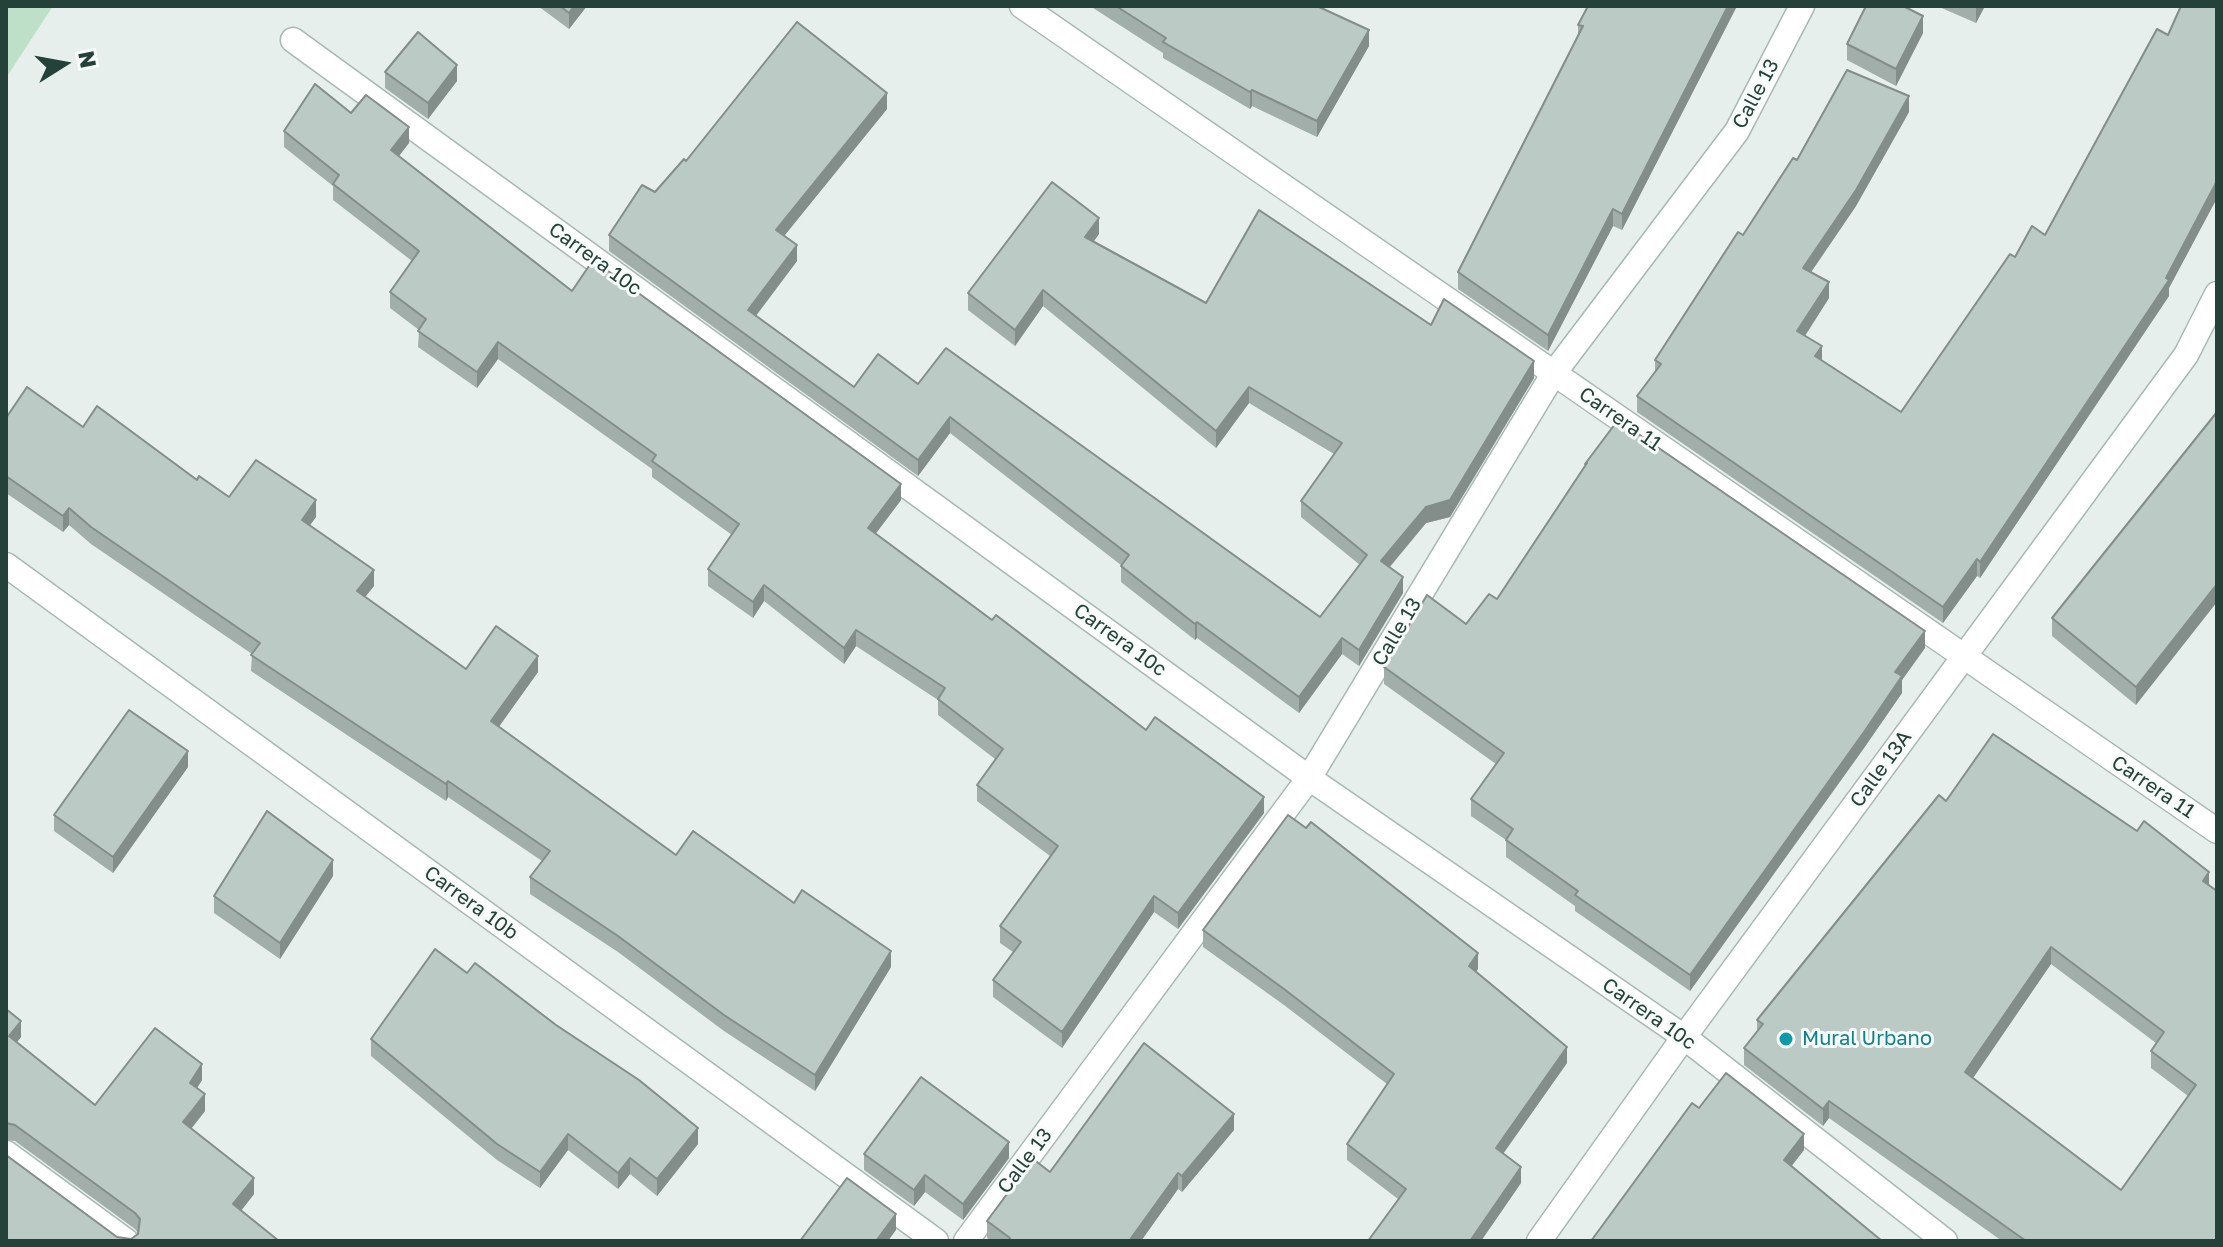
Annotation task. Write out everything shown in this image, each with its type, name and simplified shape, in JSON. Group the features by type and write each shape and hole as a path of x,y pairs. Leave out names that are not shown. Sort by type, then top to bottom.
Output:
{"street":[{"name":"Carrera 11","path":"1022,6 2217,831"},
{"name":"Calle 13","path":"966,1241 1309,778 1554,373 1737,131 1802,6"},
{"name":"Carrera 10c","path":"293,40 1309,778 1684,1037 1945,1241"},
{"name":"Calle 13A","path":"1539,1241 1684,1037 2186,355 2217,294"},
{"name":"Carrera 10b","path":"6,565 936,1241"},
{"path":"6,1153 126,1241"}],"green space":[{"path":"6,6 53,6 6,78"}],"building":[{"path":"560,6 574,6 569,13"},
{"path":"1116,6 1317,6 1369,30 1317,121 1252,90 1250,92 1163,42 1166,38"},
{"path":"1588,6 1728,6 1622,214 1613,209 1548,335 1458,272 1583,26 1578,25"},
{"path":"1866,6 1903,6 1923,16 1896,69 1847,44"},
{"path":"2181,6 2217,6 2217,181 2166,278 2169,280 1980,562 1977,559 1943,607 1637,396 1661,364 1655,360 1738,232 1743,235 1793,158 1797,160 1847,70 1909,96 1856,190 1803,268 1829,282 1797,331 1822,346 1815,356 1901,412 2010,254 2015,257 2032,226 2045,235 2157,29 2168,35"},
{"path":"797,22 887,93 776,230 797,245 748,310 854,387 878,354 918,384 946,348 1320,617 1367,555 1301,501 1342,443 1249,387 1216,431 1043,290 1015,330 968,293 1052,182 1099,218 1085,237 1206,303 1259,210 1431,325 1444,299 1534,361 1450,500 1426,507 1381,561 1403,577 1359,650 1342,638 1299,697 1197,622 1195,624 1121,566 1129,555 950,417 918,460 609,235 642,185 655,192 684,159 686,161"},
{"path":"418,32 457,65 428,103 385,72"},
{"path":"315,84 351,113 366,95 409,127 391,150 572,291 593,260 901,484 868,528 992,620 996,615 1146,730 1155,717 1264,797 1178,913 1154,896 1062,1032 993,980 1021,942 1000,926 1058,846 977,785 1003,749 938,699 945,688 856,630 844,648 764,585 753,602 708,569 739,524 652,461 656,455 498,342 477,372 418,331 426,319 390,292 419,251 333,184 339,175 284,131"},
{"path":"27,387 83,427 97,406 197,480 199,476 229,497 256,460 316,500 302,520 374,570 357,591 466,669 496,626 538,656 491,721 676,855 693,831 794,903 802,890 891,951 815,1075 724,1015 618,936 530,877 550,851 448,781 446,784 251,655 260,643 91,527 69,508 63,516 6,476 6,418"},
{"path":"2217,412 2217,584 2136,687 2052,618"},
{"path":"1618,420 1925,631 1895,672 1902,676 1864,732 1690,975 1575,895 1578,891 1506,840 1513,829 1471,799 1504,753 1384,667 1427,595 1466,624 1489,594 1497,599 1585,464"},
{"path":"129,710 188,751 113,857 54,815"},
{"path":"1993,734 2137,831 2144,821 2209,872 2203,881 2217,891 2217,1241 2026,1241 1829,1101 1823,1109 1744,1048 1763,1024 1757,1020 1939,795 1946,801","holes":["2051,947 2164,1032 2151,1051 2196,1085 2121,1190 1965,1072"]},
{"path":"267,811 333,860 280,943 214,896"},
{"path":"1288,815 1306,828 1311,822 1478,953 1469,966 1567,1047 1496,1148 1521,1167 1470,1241 1368,1241 1406,1189 1347,1144 1394,1074 1203,930"},
{"path":"435,949 467,973 475,963 556,1025 639,1080 698,1128 657,1179 630,1158 618,1173 568,1134 540,1172 497,1144 371,1039"},
{"path":"6,1009 21,1021 9,1036 95,1105 155,1028 202,1064 190,1083 205,1094 183,1122 254,1178 233,1204 279,1241 6,1241 6,1155 117,1237 131,1239 138,1234 140,1219 15,1125 6,1123"},
{"path":"1144,1043 1234,1114 1182,1176 1178,1173 1129,1241 1008,1241 1010,1238 987,1221 1033,1159 1050,1172"},
{"path":"1726,1073 1804,1134 1784,1160 1882,1241 1591,1241 1692,1103 1699,1108"},
{"path":"921,1077 1009,1142 963,1204 925,1175 914,1190 864,1154"},
{"path":"847,1178 896,1214 876,1241 800,1241"}],"place":[{"name":"Mural Urbano","path":"1786,1039"}]}
